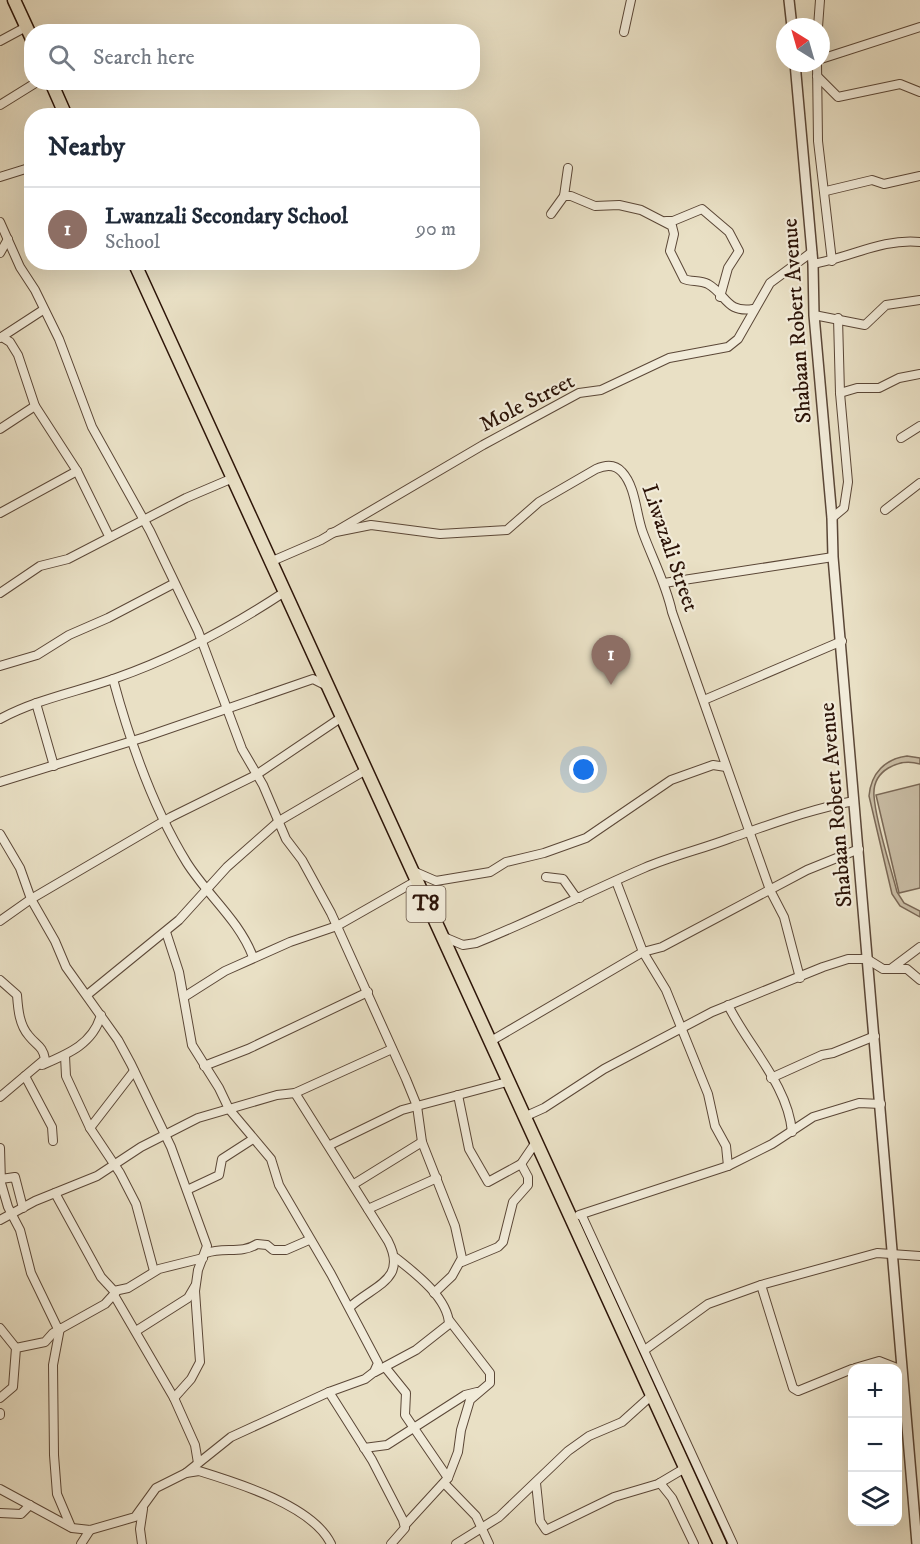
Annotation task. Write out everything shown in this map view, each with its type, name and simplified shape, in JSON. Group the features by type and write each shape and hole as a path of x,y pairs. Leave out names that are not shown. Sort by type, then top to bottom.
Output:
{"highway":[{"path":"14,0 25,24"},
{"path":"55,90 62,108"},
{"name":"T8","path":"138,270 720,1544"}],"street":[{"path":"624,32 632,0"},
{"path":"789,0 791,18"},
{"path":"819,18 820,0"},
{"path":"830,56 920,27"},
{"path":"0,40 24,34"},
{"name":"Shabaan Robert Avenue","path":"796,72 813,264 814,315 832,518 833,557 842,641 902,1364"},
{"path":"817,72 818,141 826,191 832,261"},
{"path":"817,76 838,97 900,84 920,92"},
{"path":"0,105 24,90"},
{"path":"551,214 564,196 568,168"},
{"path":"0,177 24,170"},
{"path":"826,191 872,180 884,184 920,176"},
{"path":"564,196 571,195 595,206 619,205 641,210 665,221 673,228 670,251 682,277 687,281 705,283 737,309 753,309"},
{"path":"665,221 673,221 702,209 729,232 739,251 728,268 720,297"},
{"path":"0,222 67,358 92,427 144,520 202,643 242,749 337,926 368,992 417,1106 422,1142 457,1233 462,1262"},
{"path":"0,253 8,239"},
{"path":"813,264 832,261 890,242 920,242"},
{"name":"Mole Street","path":"270,562 321,540 331,532 579,393 601,390 669,358 728,347 738,339 753,309 770,283 812,252"},
{"path":"814,315 865,325 886,305 920,300"},
{"path":"43,310 1,337 9,342 18,355 35,406 77,471 110,536"},
{"path":"832,518 844,508 848,482 840,393 838,318"},
{"path":"840,393 857,388 879,388 899,378 920,374"},
{"path":"0,429 35,406"},
{"path":"901,438 920,426"},
{"name":"Liwazali Street","path":"331,532 371,525 440,534 507,530 542,501 599,467 613,466 620,470 627,480 642,532 664,583 770,890 784,917 800,978"},
{"path":"0,513 77,471"},
{"path":"0,593 40,567 68,559 186,498 233,478"},
{"path":"885,510 920,483"},
{"path":"664,583 833,557"},
{"path":"0,666 37,654 69,634 108,618 173,584"},
{"path":"0,719 36,703 114,679 202,643 284,593"},
{"path":"704,700 842,641"},
{"path":"114,679 131,740 165,820 188,864 234,924 253,957"},
{"path":"0,782 313,679 330,689"},
{"path":"36,703 54,766"},
{"path":"0,921 31,899 165,820 256,775 342,717"},
{"path":"184,998 214,977 253,957 337,926 413,876 436,881 490,872 506,862 544,853 586,838 671,780 713,765 726,767"},
{"path":"87,995 166,932 208,890 227,867 279,821 366,770"},
{"path":"441,936 456,944 467,945 702,846 806,812 854,801"},
{"path":"0,834 20,868 31,899 55,941 66,967 101,1015 134,1071 165,1135 204,1236 205,1255 196,1285 188,1298 136,1331"},
{"path":"491,1041 643,952 662,947 816,866 859,849"},
{"path":"546,877 563,879 575,896 580,898"},
{"path":"616,881 643,952 666,990 708,1094 715,1126 726,1146 728,1166"},
{"path":"166,932 175,956 184,998 188,1037 230,1109 271,1159 279,1185 377,1359 378,1366 375,1372"},
{"path":"892,968 920,947"},
{"path":"906,958 919,979"},
{"path":"524,1117 681,1028 728,1005 848,959 867,959 881,968 907,969 919,979"},
{"path":"0,980 17,995 16,1007 27,1034 40,1045 45,1056 40,1066"},
{"path":"204,1066 248,1049 368,992"},
{"path":"728,1005 787,1109 792,1132"},
{"path":"0,1097 40,1066 65,1056 89,1038 95,1031 101,1015"},
{"path":"771,1078 822,1054 832,1053 875,1036"},
{"path":"0,1220 115,1166 141,1147 206,1115 277,1095 295,1093 392,1049"},
{"path":"65,1056 66,1076 90,1128 136,1204 154,1271"},
{"path":"90,1128 134,1071"},
{"path":"25,1076 52,1127 53,1142"},
{"path":"330,1145 387,1117 417,1106 507,1082"},
{"path":"295,1093 354,1184 396,1258 434,1293 449,1320 489,1373 490,1383 470,1400 458,1452 446,1480 391,1544"},
{"path":"458,1095 470,1149 487,1182 492,1182 521,1164 536,1142"},
{"path":"568,1212 582,1216 728,1166 755,1154 813,1117 859,1103 881,1104"},
{"path":"187,1190 219,1175 222,1159 253,1139"},
{"path":"354,1184 422,1142"},
{"path":"0,1148 1,1179 11,1215 20,1230 31,1273 59,1329 53,1365 54,1471 57,1494 72,1528"},
{"path":"434,1293 452,1276 462,1262 498,1247 503,1242 513,1202 528,1185 527,1174 521,1164"},
{"path":"1,1179 15,1177 23,1208"},
{"path":"368,1209 437,1179"},
{"path":"55,1193 106,1285 115,1294 147,1355 174,1398 195,1445 198,1463"},
{"path":"582,1216 646,1349 733,1544"},
{"path":"16,1348 42,1343 59,1329 105,1304 115,1294 154,1271 224,1250 248,1250 257,1244 267,1245 273,1250 286,1250 309,1240"},
{"path":"646,1349 708,1304 761,1285 873,1254 920,1256"},
{"path":"350,1308 393,1272 396,1258"},
{"path":"174,1398 191,1379 200,1362 196,1285"},
{"path":"761,1285 791,1385 795,1390 848,1371"},
{"path":"186,1473 231,1437 329,1392 366,1379 440,1333 449,1320"},
{"path":"0,1328 16,1348 13,1387 0,1398"},
{"path":"870,1364 879,1361 887,1364"},
{"path":"385,1367 406,1392 405,1415 446,1480 482,1526 489,1544"},
{"name":"Shabaan Robert Avenue","path":"902,1370 918,1540"},
{"path":"364,1448 387,1445 465,1395 481,1391"},
{"path":"329,1392 364,1448 405,1525"},
{"path":"456,1544 499,1517 568,1451 589,1436 622,1422 652,1395"},
{"path":"536,1483 542,1527 546,1530 623,1494 660,1483 684,1468"},
{"path":"0,1489 72,1528 90,1530 135,1517 156,1488 194,1471 209,1474 295,1509 322,1527 331,1544"},
{"path":"660,1483 672,1498 694,1544"},
{"path":"0,1513 21,1514 30,1506"},
{"path":"142,1544 140,1529 143,1508"},
{"path":"72,1544 82,1540 90,1530"}],"shaded area":[{"path":"907,756 920,758 920,764 904,763 888,768 877,779 874,796 880,831 897,892 904,903 920,911 920,917 900,906 892,894 869,796 873,780 880,768 892,760"},
{"path":"920,784 920,888 899,893 876,795"}],"place":[{"name":"Lwanzali Secondary School","path":"611,685"}]}
